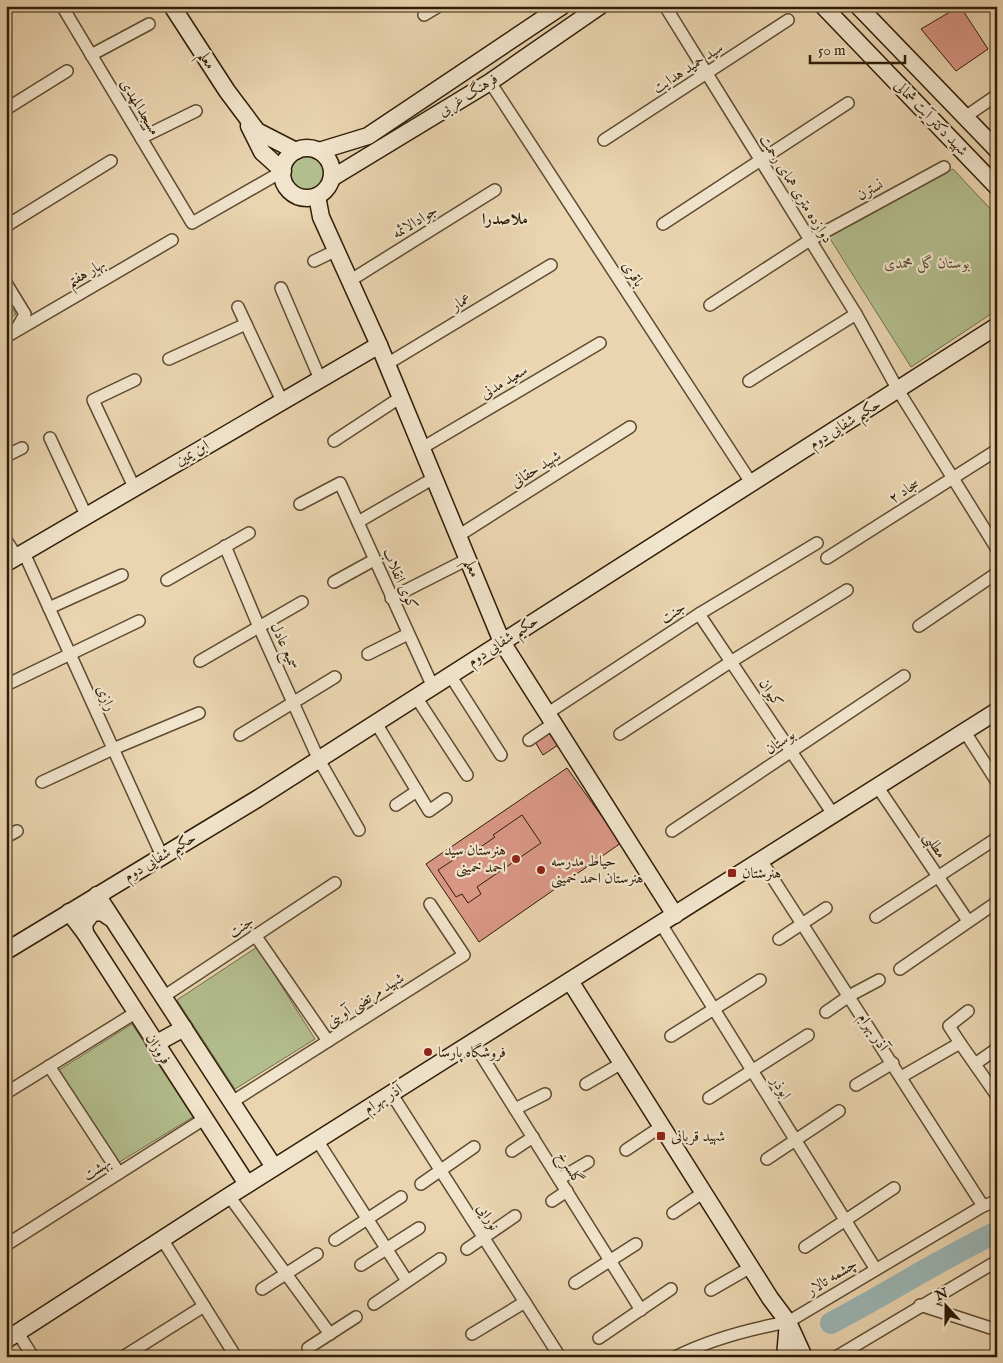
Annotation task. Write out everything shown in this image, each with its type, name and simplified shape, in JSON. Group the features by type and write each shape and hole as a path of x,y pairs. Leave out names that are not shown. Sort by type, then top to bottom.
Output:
{"street":[{"name":"مسجدالمهدی","path":"62,6 192,223 282,171"},
{"name":"معلم","path":"172,6 242,113"},
{"path":"424,15 439,6"},
{"name":"فرهنگ غربی","path":"318,151 368,136 562,6"},
{"name":"فرهنگ غربی","path":"332,178 490,82 600,6"},
{"name":"دوازده متری همای رحمت","path":"665,6 856,314 898,390 997,548"},
{"name":"شهید دکتر آیت شمالی","path":"823,6 997,187"},
{"name":"شهید دکتر آیت شمالی","path":"858,6 997,150"},
{"name":"سید حمید هدایت","path":"604,140 708,75 788,20"},
{"path":"91,55 149,24"},
{"path":"6,110 67,71"},
{"name":"باقری","path":"490,82 752,484"},
{"path":"965,117 997,95"},
{"path":"662,224 761,162 848,103"},
{"path":"141,138 196,110"},
{"path":"242,113 258,131 296,151"},
{"path":"242,113 262,152 282,171"},
{"path":"303,149 318,151 330,162 332,178 330,185 317,196 309,198 292,194 283,179 284,163 296,151 303,149"},
{"path":"6,226 111,161"},
{"name":"نسترن","path":"710,306 810,240 944,167"},
{"name":"جوادالائمه","path":"351,280 495,190"},
{"name":"معلم","path":"317,196 321,217 379,345 502,642 675,915"},
{"name":"بهار هفتم","path":"9,333 172,240"},
{"path":"314,261 337,250"},
{"name":"عمار","path":"387,364 551,265"},
{"path":"6,283 25,314 9,333"},
{"path":"281,288 320,379"},
{"path":"238,307 282,401"},
{"path":"749,381 856,314"},
{"path":"169,358 246,324"},
{"name":"حکیم شفایی دوم","path":"6,951 376,723 997,326"},
{"name":"سعید مدنی","path":"422,448 600,343"},
{"name":"ابن یمین","path":"16,558 86,515 379,345"},
{"path":"134,487 93,400 135,380"},
{"path":"334,441 401,397"},
{"name":"شهید حقانی","path":"458,536 630,427"},
{"path":"50,438 86,515"},
{"path":"6,456 22,448"},
{"name":"سجاد ۲","path":"827,558 997,450"},
{"path":"358,522 434,478"},
{"name":"کوی انقلاب","path":"300,504 340,483 433,687"},
{"path":"167,580 249,533"},
{"name":"رازی","path":"6,540 49,608 162,856"},
{"name":"جنت","path":"529,740 551,718 699,614 817,543"},
{"name":"سمیع عادل","path":"225,546 259,628 318,758 359,830"},
{"path":"391,598 468,559"},
{"path":"334,582 374,560"},
{"path":"919,626 997,573"},
{"path":"49,608 122,574"},
{"path":"620,734 732,661 847,590"},
{"path":"200,661 302,602"},
{"name":"کیوان","path":"699,614 833,814"},
{"path":"6,685 139,621"},
{"path":"368,654 408,634"},
{"path":"450,676 501,754"},
{"name":"بوستان","path":"672,831 904,676"},
{"path":"240,735 334,677"},
{"path":"416,697 467,775"},
{"name":"آذر بهرام","path":"12,1336 247,1184 997,711"},
{"path":"42,782 113,749 199,713"},
{"path":"376,723 429,811 446,799"},
{"path":"965,732 997,782"},
{"name":"مطلبی","path":"877,786 968,921"},
{"path":"396,805 417,791"},
{"path":"6,837 17,831"},
{"path":"876,917 997,838"},
{"name":"آذر بهرام","path":"760,860 983,1206"},
{"name":"جنت","path":"163,997 335,882"},
{"path":"97,895 274,1167"},
{"path":"900,969 997,902"},
{"name":"شهید مرتضی آوینی","path":"232,1102 464,955 430,904"},
{"path":"779,939 826,908"},
{"name":"فروزان","path":"69,912 85,933 247,1184"},
{"path":"85,933 84,924 92,913 102,912 110,917"},
{"name":"ابوذر","path":"661,924 876,1268"},
{"path":"256,935 328,1041"},
{"path":"671,1036 760,980"},
{"path":"826,1012 849,996 879,980"},
{"path":"570,981 751,1267 788,1322 804,1357"},
{"path":"968,1011 949,1026 997,1096"},
{"path":"6,1093 135,1013"},
{"path":"155,1044 184,1028"},
{"path":"709,1098 751,1069 808,1035"},
{"name":"گلسرخ","path":"473,1042 641,1310"},
{"path":"901,1077 960,1043"},
{"path":"975,1064 995,1050"},
{"path":"586,1084 622,1063"},
{"path":"856,1085 892,1063"},
{"path":"49,1066 119,1174"},
{"name":"نورایی","path":"391,1094 560,1357"},
{"path":"515,1109 544,1094"},
{"path":"767,1159 839,1111"},
{"name":"بهشت","path":"6,1245 204,1119"},
{"path":"626,1150 662,1126"},
{"path":"512,1151 532,1137"},
{"path":"317,1140 408,1281"},
{"path":"233,1164 242,1170 258,1166 263,1156 261,1145"},
{"path":"421,1184 474,1148"},
{"path":"559,1179 588,1162"},
{"path":"805,1247 894,1188"},
{"path":"552,1201 567,1191"},
{"path":"673,1213 704,1192"},
{"path":"229,1196 330,1334"},
{"path":"335,1240 401,1197"},
{"name":"چشمه تالار","path":"675,1357 699,1345 753,1329 788,1322 983,1206 997,1201"},
{"path":"467,1249 515,1216"},
{"path":"361,1265 418,1228"},
{"path":"162,1239 236,1357"},
{"path":"575,1284 610,1259 636,1244"},
{"path":"262,1289 317,1254"},
{"path":"374,1304 440,1259"},
{"path":"836,1357 920,1305 997,1262"},
{"path":"711,1290 751,1267"},
{"path":"599,1338 671,1289"},
{"path":"472,1334 525,1302"},
{"path":"920,1305 997,1330"},
{"path":"123,1357 204,1306"},
{"path":"308,1348 356,1317"},
{"path":"785,1357 788,1322"},
{"path":"12,1336 33,1357"}],"green space":[{"path":"309,155 316,156 322,160 326,166 326,180 322,186 316,190 309,191 302,190 296,186 292,180 291,173 292,166 296,160 302,156"},
{"name":"بوستان گل محمدی","path":"953,169 997,216 997,310 911,367 829,237"},
{"path":"6,299 16,314 6,321"},
{"path":"257,947 315,1039 235,1089 177,1000"},
{"path":"132,1024 193,1117 118,1163 59,1070"}],"building":[{"path":"960,6 988,49 956,71 921,29"},
{"path":"552,728 561,743 543,755 534,740"},
{"name":"هنرستان سید احمد خمینی","path":"567,768 621,843 479,942 426,864"},
{"path":"522,815 541,843 477,887 481,894 468,903 462,894 456,897 438,870 476,845 479,848 495,837 493,835"}],"waterway":[{"path":"831,1323 997,1232"}],"place":[{"name":"هنرستان سید احمد خمینی","path":"516,859"},
{"name":"حیاط مدرسه هنرستان احمد خمینی","path":"541,870"},
{"name":"هنرستان","path":"732,873"},
{"name":"فروشگاه پارسا","path":"428,1052"},
{"name":"شهید قربانی","path":"661,1136"}],"district":[{"name":"ملاصدرا","path":"505,220"}]}
